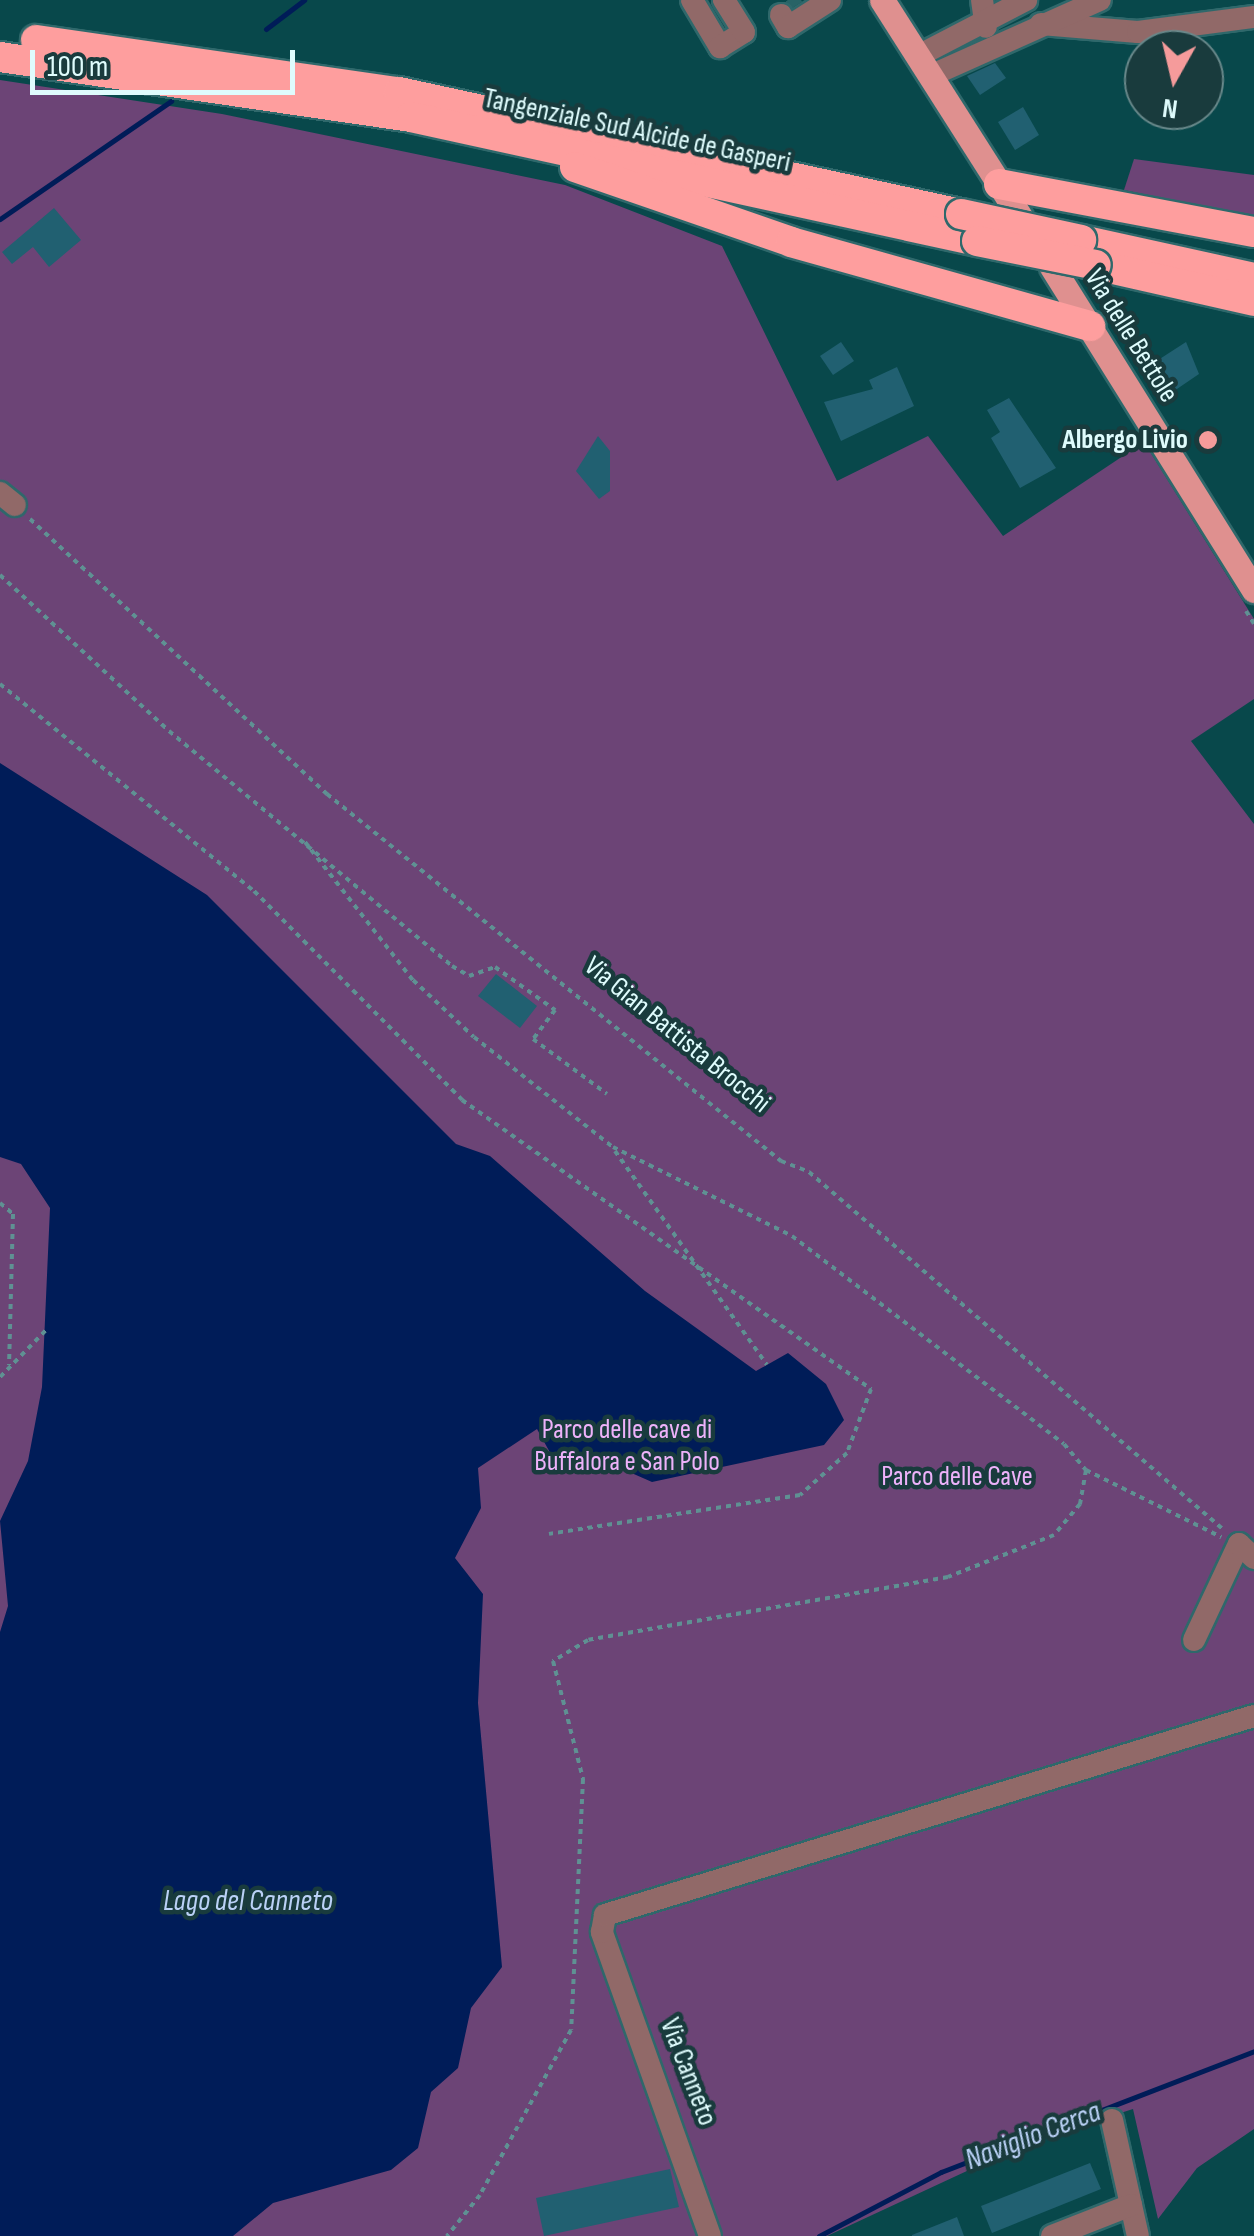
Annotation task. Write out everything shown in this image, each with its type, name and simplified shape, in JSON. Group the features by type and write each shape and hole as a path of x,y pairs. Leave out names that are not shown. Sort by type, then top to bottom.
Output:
{"highway":[{"name":"Tangenziale Sud Alcide de Gasperi","path":"0,37 400,92 961,214 1254,301"},
{"name":"Tangenziale Sud Alcide de Gasperi","path":"0,57 411,117 978,240 1089,252 1254,278"},
{"path":"411,117 454,142 597,173 792,242 1090,326"},
{"path":"999,184 1254,232"}],"main road":[{"path":"882,0 1020,217"},
{"name":"Via delle Bettole","path":"1052,267 1254,590"}],"street":[{"path":"692,0 720,47 744,32 724,0"},
{"path":"982,0 986,27"},
{"path":"924,66 1026,0"},
{"path":"924,66 1100,0"},
{"path":"1041,24 1138,32 1254,16"},
{"path":"1194,1640 1246,1551"},
{"name":"Via Canneto","path":"710,2236 602,1932 605,1916 621,1905 1254,1716"},
{"path":"1112,2120 1138,2236"},
{"path":"1052,2236 1131,2205"}],"path":[{"name":"Via Gian Battista Brocchi","path":"8,499 326,794 781,1161 809,1172 1246,1551"},
{"path":"0,575 452,966 469,976 495,967 555,1010 534,1039 607,1094"},
{"path":"0,684 254,891 462,1100 713,1282 806,1337 871,1389 846,1453 800,1495 549,1534"},
{"path":"306,842 413,980 612,1148 713,1282 767,1365"},
{"path":"612,1148 792,1236 1064,1444 1086,1470 1246,1551"},
{"path":"0,1203 13,1214 9,1366"},
{"path":"0,1376 46,1330"},
{"path":"447,2236 480,2195 571,2030 583,1779 553,1660 588,1640 948,1578 1054,1536 1080,1504 1086,1470"}],"green space":[{"name":"Parco delle cave di Buffalora e San Polo","path":"0,80 222,114 565,185 722,246 837,481 928,436 1003,536 1144,442 1254,619 1254,699 1191,741 1254,824 1254,2129 1197,2168 1158,2219 1133,2109 1027,2143 827,2236 0,2236"},
{"path":"1134,159 1254,175 1254,217 1124,190"}],"water":[{"name":"Lago del Canneto","path":"0,763 207,895 456,1144 490,1156 645,1291 756,1371 788,1353 826,1384 844,1420 824,1445 652,1482 595,1457 553,1458 537,1429 478,1468 481,1508 455,1558 483,1594 478,1703 502,1967 471,2008 458,2068 431,2092 418,2148 391,2170 273,2203 233,2236 0,2236 0,1632 8,1606 0,1521 28,1461 42,1387 50,1208 21,1164 0,1157"}],"building":[{"path":"995,63 1006,78 980,95 967,76"},
{"path":"1023,107 1039,135 1015,150 998,122"},
{"path":"54,208 81,240 49,267 33,247 12,264 2,252"},
{"path":"841,342 854,361 833,375 820,356"},
{"path":"1186,342 1199,374 1174,391 1155,362"},
{"path":"897,367 914,406 841,441 824,402 873,389 869,380"},
{"path":"1009,398 1056,468 1020,488 991,438 1000,432 987,410"},
{"path":"598,436 610,451 610,491 599,499 576,471"},
{"path":"496,974 537,1006 520,1028 478,996"},
{"path":"1090,2163 1101,2189 992,2233 981,2206"},
{"path":"670,2169 679,2207 544,2236 536,2198"},
{"path":"957,2217 964,2236 912,2236 912,2235"}],"waterway":[{"path":"266,29 304,0"},
{"path":"0,219 171,101"},
{"name":"Naviglio Cerca","path":"819,2236 941,2172 1254,2051"}],"tunnel":[{"path":"788,0 793,8"}],"place":[{"name":"Albergo Livio","path":"1208,440"}],"park label":[{"name":"Parco delle Cave","path":"957,1477"}]}
